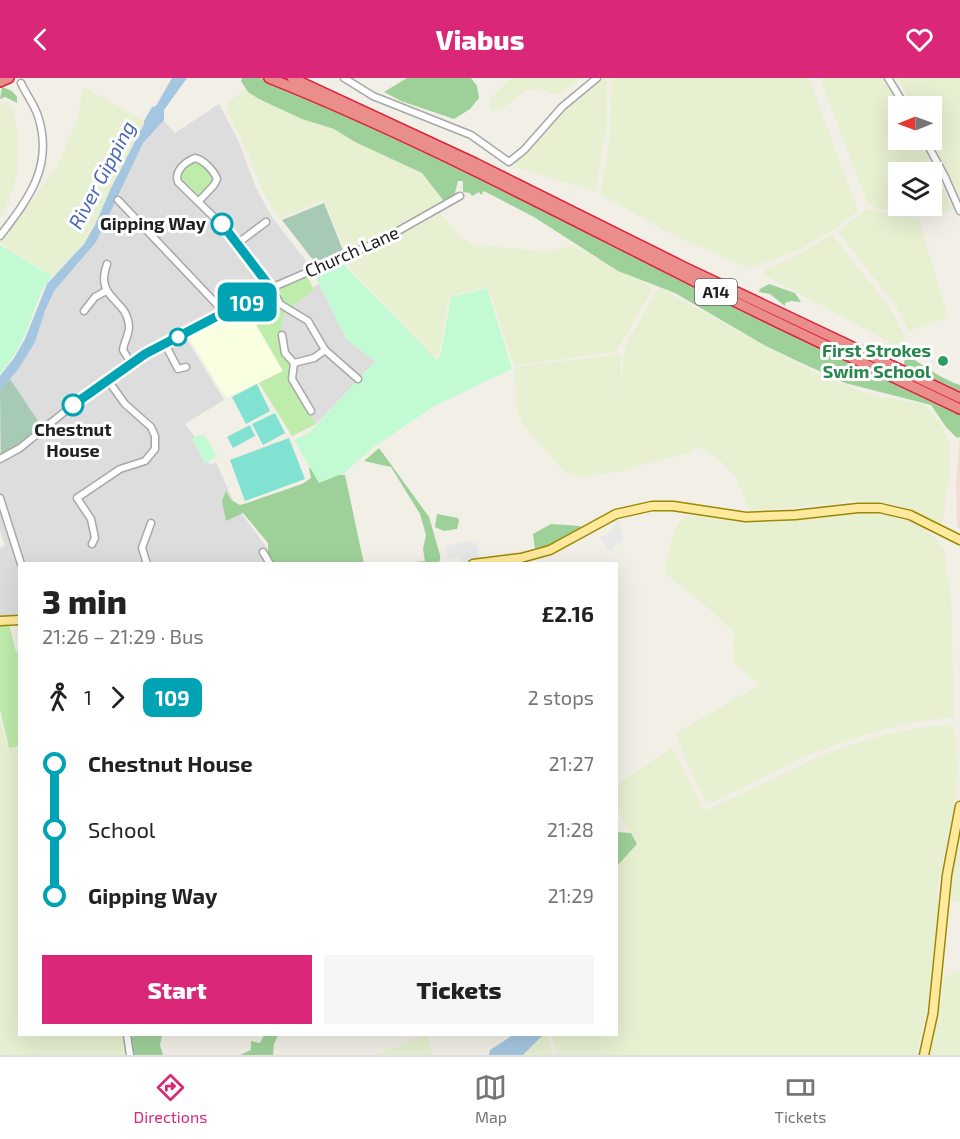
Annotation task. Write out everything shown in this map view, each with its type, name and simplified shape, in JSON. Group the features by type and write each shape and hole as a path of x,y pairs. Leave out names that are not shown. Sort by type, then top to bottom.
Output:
{"highway":[{"path":"0,82 10,78"},
{"name":"A14","path":"269,78 469,164 681,275 960,409"},
{"name":"A14","path":"292,78 960,399"}],"main road":[{"path":"489,562 521,558 550,550 616,514 652,506 746,517 795,515 858,507 880,508 910,515 960,540"},
{"path":"0,621 18,620"},
{"path":"924,1055 933,1014 947,875 960,806"}],"street":[{"path":"0,236 32,190 39,176 42,160 38,116 23,80 14,81 10,78"},
{"path":"344,78 373,96 471,135 509,162 524,150 562,106 597,78"},
{"path":"888,78 899,96"},
{"path":"930,150 960,211"},
{"path":"199,201 214,185 216,177 201,160 195,158 179,170 178,182 224,225 271,288 278,302 284,308 308,321 325,350 358,379"},
{"name":"Church Lane","path":"0,459 20,448 130,363 271,288 350,255 403,229 460,196"},
{"path":"118,200 225,313"},
{"path":"238,243 266,222"},
{"path":"107,264 104,278 106,291 128,320 129,332 123,350 130,363"},
{"path":"84,311 93,299 106,291"},
{"path":"282,335 285,353 294,363"},
{"path":"165,344 178,369 186,367"},
{"path":"294,363 314,358 325,350"},
{"path":"294,363 291,372 292,379 311,411"},
{"path":"92,544 95,538 92,522 77,498 120,470 145,461 155,449 155,436 151,427 125,404 107,380"},
{"path":"0,498 20,562"},
{"path":"146,562 142,548 151,523"},
{"path":"263,552 269,562"},
{"path":"127,1036 130,1055"}],"shaded area":[{"path":"172,78 187,78 164,110 164,120 143,143 96,242 54,291 35,342 19,368 0,391 0,376 25,339 47,284 84,244 144,121 152,107 156,106"},
{"path":"510,78 582,78 559,94 552,94 542,89 525,90 502,109 491,110 489,105 491,99"},
{"path":"612,78 809,78 858,211 833,230 800,249 749,268 673,235 602,195 610,138"},
{"path":"820,78 882,78 893,96 888,96 888,150 924,150 930,162 888,162 888,211 868,204"},
{"path":"898,78 960,78 960,196 936,150 942,150 942,96 908,96"},
{"path":"603,79 607,83 607,123 595,191 515,167 517,161 558,114 592,84"},
{"path":"83,87 144,121 144,124 95,225 81,247 53,276 0,243 58,165 78,118"},
{"path":"246,88 259,99 302,119 334,129 355,142 422,173 444,202 397,230 346,252 324,200 279,219 264,194 228,112 228,103"},
{"path":"8,102 14,112 18,139 17,173 10,198 0,218 0,103"},
{"path":"219,104 238,140 256,188 272,217 311,267 183,333 224,400 185,424 197,440 210,465 216,462 235,505 275,562 18,562 18,615 0,617 0,548 5,546 0,530 0,386 30,350 52,294 96,238 147,134 161,118 175,133"},
{"path":"942,187 953,209 942,213"},
{"path":"324,203 345,255 317,265 282,220"},
{"path":"867,209 888,213 888,216 919,220 948,317 909,331 896,306 838,231"},
{"path":"441,214 460,237 472,244 545,252 573,245 653,288 616,352 516,365 512,360 488,286 449,296 439,353 434,356 354,273 348,262 349,258"},
{"path":"832,235 890,308 904,335 904,342 899,347 765,275 765,270"},
{"path":"319,284 346,339 376,361 316,424 290,380 280,334 285,312"},
{"path":"659,288 814,372 873,396 923,404 943,428 949,444 949,478 942,526 917,512 879,502 858,501 750,511 735,476 721,461 698,446 690,452 621,471 581,477 566,473 523,425 516,406 515,367 621,354 621,398 624,352 629,339"},
{"path":"245,305 283,371 226,398 188,337"},
{"path":"10,379 42,427 16,449 1,455 0,391"},
{"path":"257,384 270,411 246,424 232,397"},
{"path":"275,413 285,433 263,445 252,424"},
{"path":"250,425 255,436 233,448 227,437"},
{"path":"289,438 305,479 245,501 230,460"},
{"path":"960,438 960,529 957,526 956,482"},
{"path":"864,510 903,518 936,538 944,550 951,599 954,717 912,722 856,737 805,756 711,803 707,802 694,779 676,733 760,685 733,659 734,632 705,605 668,576 665,569 677,526 686,517 696,516 741,520"},
{"path":"619,517 621,535 624,539 610,551 599,537 607,535 616,524 613,518"},
{"path":"473,541 474,544 477,543 479,560 461,562 460,557 448,559 446,548 448,545"},
{"path":"0,720 7,749 18,747 18,1036 127,1036 130,1055 0,1055"},
{"path":"952,725 955,728 956,795 937,889 938,908 929,1002 916,1055 557,1055 552,1036 618,1036 618,865 637,844 618,811 618,783 672,748 704,811 832,751 884,735 931,726"},
{"path":"960,842 960,903 952,901 951,877"},
{"path":"960,971 960,1055 927,1055 944,977"},
{"path":"422,1036 428,1036 432,1055 376,1055"},
{"path":"511,1036 542,1036 523,1055 489,1055 490,1050"},
{"path":"540,1036 548,1036 553,1055 522,1055"}],"green space":[{"path":"242,78 262,78 437,156 960,412 960,437 957,438 946,427 931,405 845,383 795,360 764,345 675,293 618,271 534,217 484,191 481,195 479,192 472,196 470,193 463,192 463,181 458,181 453,201 446,204 422,173 355,142 334,129 302,119 259,99 248,92 241,81"},
{"path":"407,78 471,78 477,86 479,98 470,109 454,119 401,101 384,92"},
{"path":"2,87 12,91 17,97 17,103 5,97 0,99"},
{"path":"192,161 199,161 215,179 201,195 189,190 192,188 187,183 184,186 181,182 179,174"},
{"path":"0,245 52,276 42,291 18,348 0,374"},
{"path":"340,261 436,359 440,357 451,297 487,288 512,369 434,406 374,447 344,473 319,483 294,440 309,433 375,361 346,339 313,272"},
{"path":"306,273 314,290 290,308 282,302 276,290"},
{"path":"769,284 795,293 801,302 791,301 785,303 785,306 770,294 759,292"},
{"path":"269,292 285,311 280,334 290,363 290,380 316,424 292,436 259,383 283,371 245,305"},
{"path":"907,355 940,376 960,385 960,391 904,365"},
{"path":"198,435 205,436 217,456 205,464 192,439"},
{"path":"379,448 429,517 440,555 439,562 415,562 425,561 423,549 426,535 420,514 391,467 364,461"},
{"path":"313,467 325,474 345,475 364,562 272,562 268,553 268,543 243,513 226,521 222,501 226,491 231,500 240,505 302,484 311,478 309,468"},
{"path":"437,514 458,518 457,529 444,531 435,527"},
{"path":"551,524 580,526 582,529 553,545 535,549 533,534"},
{"path":"9,624 16,652 18,651 18,746 9,748 0,709 0,625"},
{"path":"618,832 631,833 637,844 618,865"},
{"path":"134,1036 162,1036 160,1045 163,1055 130,1055 127,1039"},
{"path":"264,1036 278,1036 273,1055 240,1055 251,1050 251,1041 260,1043"}],"bus line":[{"name":"109","path":"73,405 145,354 271,288 222,224"}],"place":[{"name":"Gipping Way","path":"222,224"},
{"name":"First Strokes Swim School","path":"943,361"},
{"name":"Chestnut House","path":"73,405"}],"water label":[{"name":"River Gipping","path":"102,175"}]}
